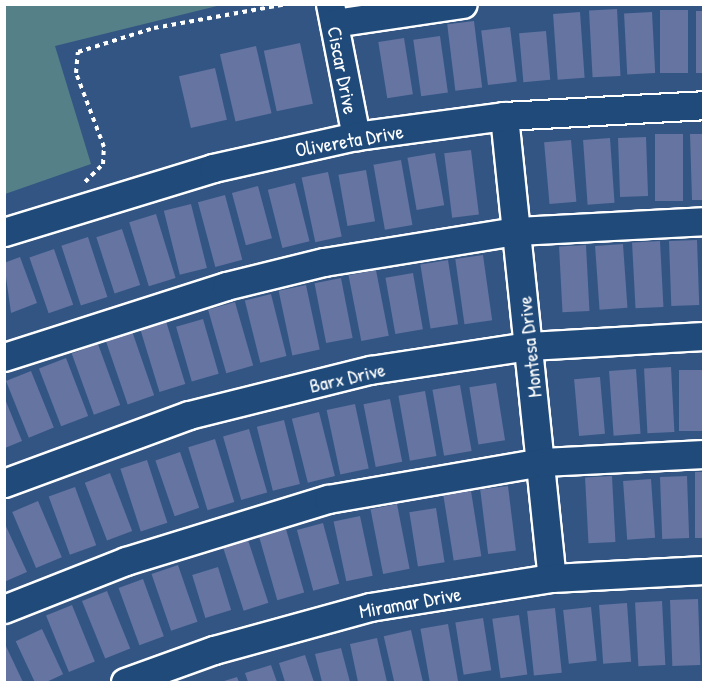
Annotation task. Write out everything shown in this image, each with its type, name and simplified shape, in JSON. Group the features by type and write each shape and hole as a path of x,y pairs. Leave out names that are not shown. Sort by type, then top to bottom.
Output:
{"street":[{"path":"332,14 463,4"},
{"name":"Ciscar Drive","path":"332,14 356,136"},
{"name":"Olivereta Drive","path":"4,232 213,168 356,136 504,116 704,105"},
{"name":"Montesa Drive","path":"504,116 542,462 552,578"},
{"path":"4,357 225,286 324,262 516,231 704,221"},
{"name":"Barx Drive","path":"4,483 189,415 369,370 529,346 704,336"},
{"path":"4,609 126,561 277,513 390,486 542,462 704,454"},
{"name":"Miramar Drive","path":"125,682 214,650 370,607 552,578 704,570"}],"path":[{"path":"80,184 103,164 104,147 75,73 78,52 153,28 287,4"}],"green space":[{"path":"4,5 221,5 55,46 91,164 5,194"}],"building":[{"path":"617,9 621,76 593,77 589,10"},
{"path":"660,10 688,10 688,73 660,73"},
{"path":"696,11 704,11 704,73 696,73"},
{"path":"580,12 585,78 558,80 553,14"},
{"path":"652,12 655,73 627,74 624,13"},
{"path":"474,21 482,88 455,91 447,24"},
{"path":"510,27 517,82 488,85 481,31"},
{"path":"546,31 550,80 523,82 519,33"},
{"path":"440,36 448,92 421,96 413,40"},
{"path":"404,38 413,94 387,98 378,42"},
{"path":"300,43 313,104 277,111 264,51"},
{"path":"256,46 272,113 235,122 220,54"},
{"path":"215,68 227,120 191,128 179,76"},
{"path":"655,134 683,134 683,201 655,201"},
{"path":"690,134 704,134 704,200 692,200"},
{"path":"646,137 648,196 620,197 618,138"},
{"path":"610,138 615,203 588,205 583,140"},
{"path":"571,140 576,202 550,204 544,142"},
{"path":"471,150 479,215 452,218 444,153"},
{"path":"435,153 444,205 417,210 407,158"},
{"path":"401,160 412,225 385,230 373,165"},
{"path":"366,170 375,221 347,226 338,175"},
{"path":"328,172 342,237 315,242 302,178"},
{"path":"295,183 310,241 282,248 268,190"},
{"path":"258,186 272,238 246,245 232,193"},
{"path":"225,195 242,260 215,267 198,202"},
{"path":"191,204 207,268 180,275 164,211"},
{"path":"156,214 176,278 149,286 129,222"},
{"path":"122,229 140,285 115,293 96,237"},
{"path":"88,237 107,297 81,306 61,246"},
{"path":"697,240 699,305 671,306 669,241"},
{"path":"660,241 663,307 635,308 632,242"},
{"path":"623,244 627,308 600,310 595,246"},
{"path":"586,245 589,311 562,312 559,246"},
{"path":"54,249 73,305 49,313 29,257"},
{"path":"483,255 492,320 464,324 455,259"},
{"path":"20,257 37,303 11,313 4,263"},
{"path":"448,260 458,324 431,329 420,264"},
{"path":"376,270 389,336 361,341 349,275"},
{"path":"413,273 423,329 395,334 385,278"},
{"path":"341,278 353,338 326,343 314,283"},
{"path":"306,285 320,350 292,355 279,291"},
{"path":"271,294 286,356 260,363 245,301"},
{"path":"235,302 253,365 226,373 208,310"},
{"path":"203,319 219,374 192,382 176,327"},
{"path":"166,321 185,384 159,392 140,329"},
{"path":"132,331 154,395 128,404 106,340"},
{"path":"98,344 120,405 94,415 72,354"},
{"path":"66,358 88,416 61,426 39,368"},
{"path":"671,367 674,432 647,433 644,368"},
{"path":"636,369 641,434 614,436 609,371"},
{"path":"679,370 704,370 704,431 679,431"},
{"path":"31,371 54,428 29,438 6,381"},
{"path":"600,377 605,434 579,436 574,379"},
{"path":"496,383 505,440 478,445 469,387"},
{"path":"460,385 472,451 444,456 432,390"},
{"path":"425,391 436,456 410,461 398,396"},
{"path":"5,399 22,441 5,448"},
{"path":"390,399 402,462 376,467 363,404"},
{"path":"355,404 369,469 340,475 327,410"},
{"path":"319,412 335,476 308,483 292,419"},
{"path":"284,420 300,484 273,491 257,427"},
{"path":"249,429 267,492 241,500 223,436"},
{"path":"215,439 234,502 208,510 188,447"},
{"path":"180,452 199,508 175,516 155,460"},
{"path":"147,460 167,523 141,531 120,469"},
{"path":"695,472 704,472 704,538 695,538"},
{"path":"110,473 132,531 107,541 85,483"},
{"path":"612,476 615,542 588,543 585,477"},
{"path":"687,476 689,538 662,539 660,477"},
{"path":"651,479 655,538 627,540 623,481"},
{"path":"508,486 516,551 488,554 480,489"},
{"path":"75,487 96,545 70,555 49,497"},
{"path":"471,491 481,556 454,561 443,495"},
{"path":"38,501 62,557 36,568 12,512"},
{"path":"397,504 410,569 383,574 370,509"},
{"path":"436,508 445,562 418,567 409,512"},
{"path":"360,516 373,576 346,581 334,522"},
{"path":"4,522 27,572 4,582"},
{"path":"323,523 339,584 313,591 297,530"},
{"path":"286,529 304,592 277,600 259,537"},
{"path":"248,540 268,603 244,611 223,548"},
{"path":"178,565 198,622 171,631 152,574"},
{"path":"218,567 231,610 205,618 192,575"},
{"path":"143,579 164,636 139,645 119,588"},
{"path":"107,591 130,648 105,659 82,601"},
{"path":"698,599 700,665 672,666 670,600"},
{"path":"662,601 665,665 638,666 635,602"},
{"path":"627,603 631,662 603,664 599,605"},
{"path":"72,605 95,662 69,672 46,615"},
{"path":"591,607 597,661 569,664 563,610"},
{"path":"555,608 562,673 534,676 527,611"},
{"path":"519,615 527,674 501,678 492,619"},
{"path":"483,618 491,670 464,675 455,622"},
{"path":"448,624 458,682 430,682 420,629"},
{"path":"42,629 63,674 47,682 35,682 16,641"},
{"path":"411,630 423,682 394,682 384,636"},
{"path":"377,638 387,682 358,682 350,644"},
{"path":"4,642 23,682 4,682"},
{"path":"341,648 350,682 322,682 315,654"},
{"path":"305,655 314,682 285,682 279,663"},
{"path":"271,665 277,682 248,682 245,673"},
{"path":"237,677 239,682 221,682"}]}
